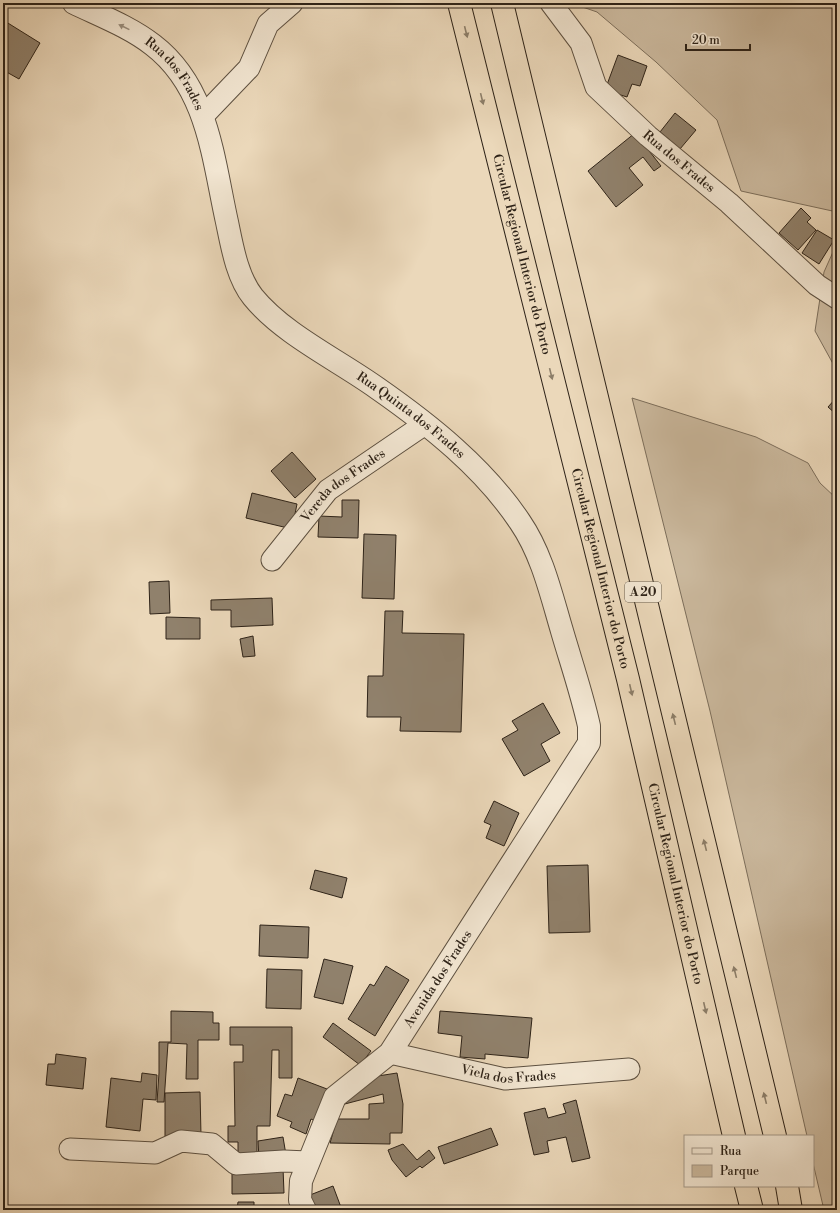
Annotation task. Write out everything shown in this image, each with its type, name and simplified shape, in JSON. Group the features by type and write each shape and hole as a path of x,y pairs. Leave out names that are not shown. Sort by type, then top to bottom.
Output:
{"highway":[{"name":"Circular Regional Interior do Porto","path":"459,3 472,61 628,679 734,1135"},
{"name":"A 20","path":"502,3 775,1135"},
{"path":"746,1187 752,1210"},
{"path":"787,1187 791,1210"}],"street":[{"name":"Rua dos Frades","path":"74,3 137,34 154,45 183,76 194,95 203,116 249,68 268,24 292,3"},
{"name":"Rua dos Frades","path":"550,3 581,43 596,87 648,136 729,203 817,285 837,298"},
{"name":"Rua Quinta dos Frades","path":"203,116 232,246 239,270 251,295 274,318 333,360 372,384 425,424 466,460 491,486 521,523 534,547 548,585 586,711 589,726 589,743"},
{"name":"Vereda dos Frades","path":"272,560 328,490 425,424"},
{"name":"Avenida dos Frades","path":"305,1210 300,1200 301,1181 336,1097 390,1053 589,743"},
{"name":"Viela dos Frades","path":"390,1053 505,1079 629,1069"},
{"path":"70,1149 155,1153 181,1141 212,1144 236,1164 284,1161 308,1162"}],"green space":[{"path":"571,3 837,3 837,212 741,191 717,120 656,62 597,12"},
{"path":"837,243 837,371 815,331 824,272"},
{"path":"632,398 756,437 808,463 820,483 837,499 837,1210 824,1210 814,1167 814,1135 807,1135 710,711"}],"building":[{"path":"3,20 40,43 19,79 3,70"},
{"path":"618,55 647,66 640,86 632,84 627,97 605,90"},
{"path":"675,113 696,130 680,149 660,132"},
{"path":"635,133 661,166 654,171 643,157 629,168 643,185 616,207 588,171"},
{"path":"801,208 811,218 807,222 816,230 798,250 779,233"},
{"path":"817,230 834,240 819,264 802,253"},
{"path":"837,397 837,415 828,407"},
{"path":"292,452 316,479 295,498 271,471"},
{"path":"252,493 297,504 292,529 246,518"},
{"path":"342,500 359,500 358,538 318,537 319,516 342,517"},
{"path":"364,534 396,535 394,599 362,598"},
{"path":"169,581 170,613 150,614 149,582"},
{"path":"272,598 273,625 231,627 231,610 211,610 211,600"},
{"path":"385,611 403,611 402,633 464,634 461,732 400,731 401,717 367,717 368,676 383,676"},
{"path":"166,617 200,618 200,639 166,639"},
{"path":"253,636 255,656 243,657 240,639"},
{"path":"543,703 560,733 541,744 550,761 524,776 502,739 518,730 512,721"},
{"path":"494,801 519,813 504,846 486,838 491,825 484,822"},
{"path":"588,865 590,932 549,933 547,866"},
{"path":"315,870 347,878 342,898 310,889"},
{"path":"260,925 309,927 308,958 259,956"},
{"path":"324,959 353,966 343,1004 314,997"},
{"path":"386,966 409,980 375,1036 348,1019 370,984 374,986"},
{"path":"267,969 302,970 301,1009 266,1008"},
{"path":"171,1011 213,1012 213,1023 219,1023 219,1040 198,1040 198,1079 186,1079 187,1044 168,1043 164,1102 157,1102 159,1042 171,1042"},
{"path":"440,1011 532,1018 528,1058 485,1054 485,1059 460,1057 462,1036 438,1033"},
{"path":"333,1023 371,1051 360,1065 323,1037"},
{"path":"230,1027 292,1027 292,1078 279,1078 279,1050 272,1050 270,1126 257,1126 257,1157 238,1157 238,1142 228,1142 228,1126 235,1126 234,1062 243,1062 243,1045 230,1045"},
{"path":"56,1054 86,1058 83,1089 46,1085 48,1064 55,1064"},
{"path":"142,1073 157,1075 156,1100 143,1099 140,1131 106,1127 111,1078 141,1082"},
{"path":"397,1073 403,1104 402,1133 390,1133 390,1144 330,1143 337,1119 369,1119 369,1104 384,1103 383,1094 341,1105 365,1078"},
{"path":"298,1078 327,1089 315,1121 311,1119 306,1134 290,1127 292,1122 277,1116 285,1094 292,1096"},
{"path":"200,1092 201,1135 165,1136 165,1093"},
{"path":"576,1100 590,1158 572,1162 566,1137 547,1141 549,1152 534,1155 524,1113 545,1108 548,1118 566,1113 563,1104"},
{"path":"491,1128 498,1145 444,1164 438,1147"},
{"path":"283,1137 286,1155 259,1159 258,1141"},
{"path":"403,1144 417,1160 429,1150 435,1158 422,1168 420,1166 406,1177 392,1160 388,1150"},
{"path":"283,1168 284,1193 232,1194 232,1169"},
{"path":"333,1186 342,1210 316,1210 310,1195"},
{"path":"238,1202 254,1202 254,1210 237,1210"}]}
